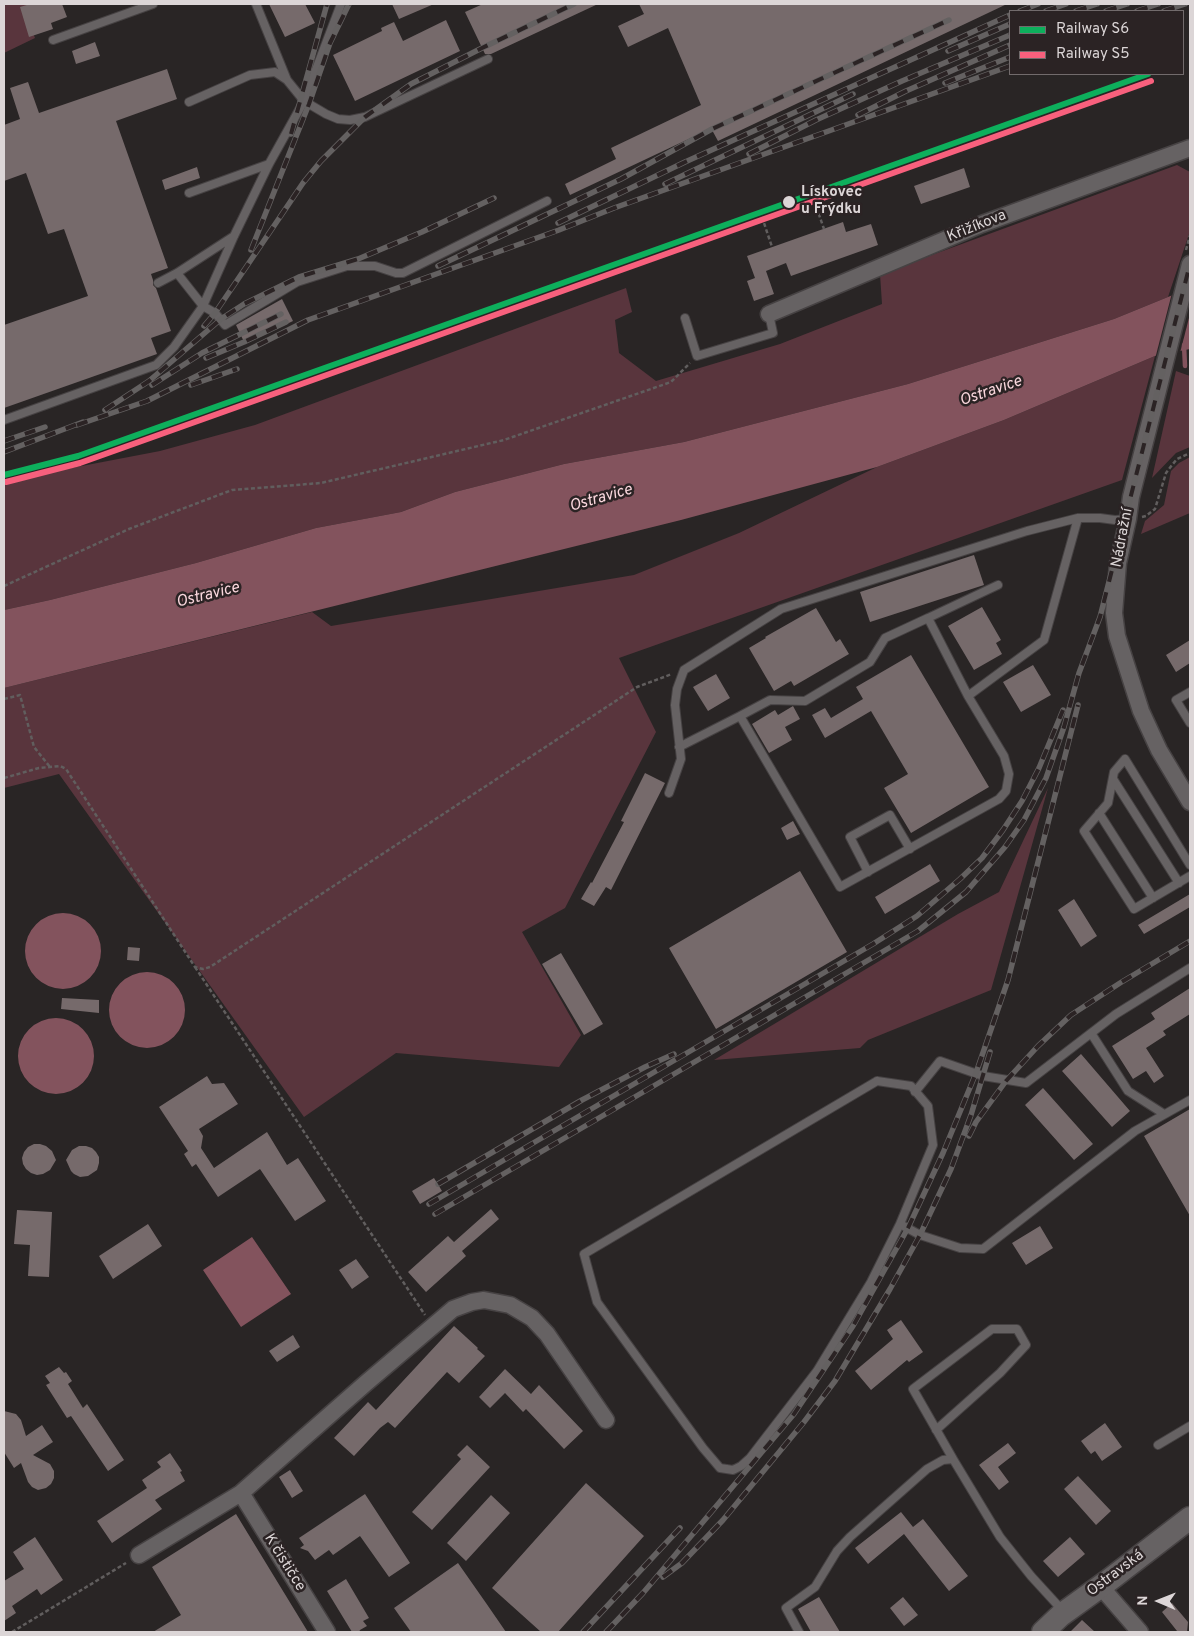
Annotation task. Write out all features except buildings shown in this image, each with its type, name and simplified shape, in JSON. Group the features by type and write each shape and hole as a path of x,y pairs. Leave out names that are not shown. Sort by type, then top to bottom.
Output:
{"street":[{"name":"Křižíkova","path":"769,314 982,224 1190,148"},
{"name":"Nádražní","path":"1188,257 1131,497 1118,563 1114,613 1117,636 1141,711 1159,750 1190,802"},
{"path":"139,1555 242,1493 453,1309 472,1302 484,1300 497,1302 510,1306 532,1318 546,1334 606,1420"},
{"name":"K čističce","path":"242,1493 327,1632"},
{"name":"Ostravská","path":"1043,1632 1065,1613 1190,1518"},
{"path":"1101,1587 1140,1632"}],"lane":[{"path":"53,40 153,4"},
{"path":"256,4 287,80 304,101 338,119 350,120 366,117 488,59"},
{"path":"4,420 156,365 174,347 203,306 269,164 304,101 342,4"},
{"path":"189,102 250,75 275,72 287,80"},
{"path":"190,193 269,164"},
{"path":"178,273 203,306 215,314 225,325 297,282 347,266 375,266 396,273 404,273 547,201"},
{"path":"158,283 178,273 234,236"},
{"path":"686,318 697,356 773,333 769,314"},
{"path":"968,696 1044,640 1078,518"},
{"path":"669,793 681,758 674,706 677,688 684,670 781,609 1027,531 1078,518 1128,519"},
{"path":"679,747 770,700 805,701 870,662 885,638 998,585"},
{"path":"740,716 840,888 999,799 1006,791 1008,774 1004,756 968,696 928,618"},
{"path":"1190,692 1176,700 1190,723"},
{"path":"1190,865 1125,759 1114,772 1108,802 1084,831 1134,909 1190,876"},
{"path":"1113,779 1179,883"},
{"path":"1099,813 1153,898"},
{"path":"868,872 850,837 882,819 890,815 910,849"},
{"path":"915,1092 940,1061 983,1076 1026,1083 1116,1014 1190,968"},
{"path":"1091,1033 1128,1091 1164,1114"},
{"path":"876,1081 911,1086 928,1106 933,1145 900,1224 871,1282 817,1370 750,1458 733,1470 720,1468 703,1448 597,1302 584,1254 876,1081"},
{"path":"900,1224 920,1235 960,1248 983,1249 1135,1131 1190,1100"},
{"path":"936,1430 1000,1373 1026,1345 1018,1329 992,1329 913,1390 936,1430 953,1459 1000,1537 1031,1576 1065,1613"},
{"path":"1158,1445 1190,1426"},
{"path":"798,1632 786,1608 815,1587 837,1551 927,1469 944,1460 953,1459"}],"path":[{"path":"810,189 824,228"},
{"path":"762,217 772,247"},
{"path":"1188,257 1190,235"},
{"path":"4,586 129,529 232,490 321,483 504,440 671,382 697,356"},
{"path":"1128,519 1146,516 1156,509 1166,473 1177,459 1190,453"},
{"path":"195,967 203,969 210,966 637,687 684,670"},
{"path":"4,699 20,695 34,747 50,767"},
{"path":"4,778 50,767 60,766 66,769 433,1327"},
{"path":"12,1632 139,1555"}],"shaded area":[{"path":"4,4 40,4 26,14 35,38 4,53"},
{"path":"1177,165 1190,172 1190,231 1168,297 1114,319 908,384 684,442 564,464 455,492 401,512 316,528 196,563 4,610 4,485 40,474 160,451 255,425 626,288 632,312 615,320 619,353 656,381 780,344 882,304 880,274"},
{"path":"1155,356 1122,480 619,658 656,732 565,908 522,932 581,1035 559,1067 396,1053 304,1117 59,774 4,788 4,688 312,612 331,626 634,575 739,533 877,467 1004,420"},
{"path":"1176,371 1190,376 1190,447 1176,453 1152,478"},
{"path":"1190,457 1190,513 1141,534 1145,521 1164,505 1171,471 1179,463"},
{"path":"1048,788 991,990 868,1040 860,1048 714,1060 958,914 999,892"}],"water":[{"name":"Ostravice","path":"1190,288 1190,349 1155,356 1004,420 877,467 681,520 4,688 4,610 196,563 316,528 401,512 455,492 564,464 684,442 908,384 1114,319"},
{"path":"63,913 77,916 90,924 98,937 101,951 98,965 90,978 77,986 63,989 49,986 36,978 28,965 25,951 28,937 36,924 49,916"},
{"path":"147,972 162,975 174,983 182,995 185,1010 182,1025 174,1037 162,1045 147,1048 132,1045 120,1037 112,1025 109,1010 112,995 120,983 132,975"},
{"path":"56,1018 70,1021 83,1029 91,1042 94,1056 91,1070 83,1083 70,1091 56,1094 42,1091 29,1083 21,1070 18,1056 21,1042 29,1029 42,1021"},
{"path":"252,1237 291,1294 241,1327 203,1270"}],"pier":[{"path":"1190,286 1190,314 1180,353 1155,359 1172,293"}],"waterway":[{"path":"1184,345 1185,366"}],"railway":[{"path":"291,134 327,4"},
{"path":"251,250 309,104 330,43 349,4"},
{"path":"204,326 215,313 303,183 321,161 365,117 411,84 574,4"},
{"path":"1023,10 1038,4"},
{"path":"1049,10 1066,4"},
{"path":"1079,10 1097,4"},
{"path":"1109,10 1127,4"},
{"path":"1140,10 1158,4"},
{"path":"1167,10 1185,4"},
{"path":"558,223 685,162 1009,15"},
{"path":"438,266 621,179 712,129 949,20"},
{"path":"948,51 1009,24"},
{"path":"749,154 816,120 1009,35"},
{"path":"858,115 906,91 1009,45"},
{"path":"945,83 1009,57"},
{"path":"77,425 147,401 308,320 1009,66"},
{"path":"665,184 853,94"},
{"path":"105,410 149,381 221,319 244,304 299,277 358,259 422,232 494,198"},
{"path":"435,1214 918,931 966,892 1005,847 1024,820 1046,778 1064,727 1079,673 1100,617 1190,264"},
{"path":"152,385 202,353 281,314"},
{"path":"206,358 286,322"},
{"path":"191,385 237,369"},
{"path":"4,452 83,422"},
{"path":"4,441 45,427"},
{"path":"606,1632 643,1593 794,1414 853,1326 908,1228 943,1153 976,1073 1008,980 1078,705"},
{"path":"429,1204 873,944 917,916 982,858 1003,830 1022,801 1039,768 1063,710"},
{"path":"969,1136 976,1122 1006,1081 1038,1046 1071,1015 1190,941"},
{"path":"663,1577 682,1563 723,1520 804,1422 835,1381 920,1235 951,1169 971,1115 990,1052"},
{"path":"438,1184 582,1100 674,1054"},
{"path":"583,1632 680,1528"}],"rail line":[{"name":"S6","path":"4,475 78,456 1145,75"},
{"name":"S5","path":"6,482 80,463 1151,81"}],"place":[{"name":"Lískovec u Frýdku","path":"789,202"}]}
